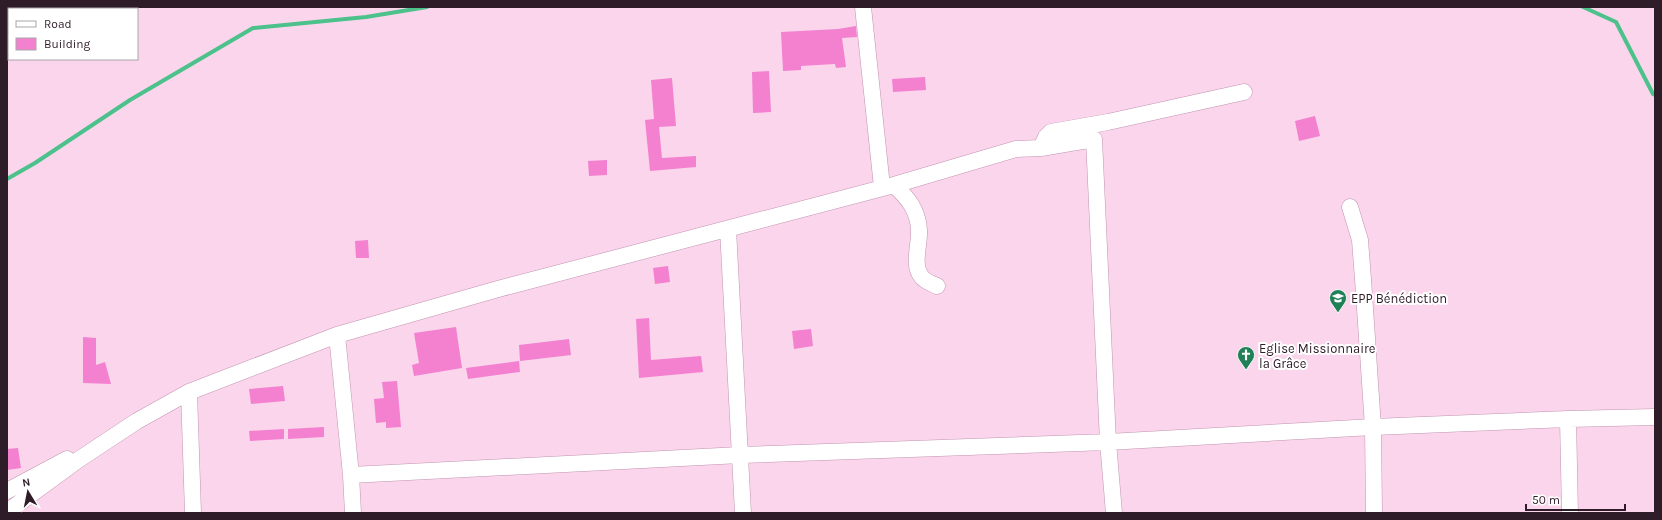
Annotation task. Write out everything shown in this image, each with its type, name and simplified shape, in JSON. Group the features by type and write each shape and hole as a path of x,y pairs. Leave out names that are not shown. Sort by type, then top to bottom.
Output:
{"street":[{"path":"863,7 888,186"},
{"path":"1041,148 1046,137 1051,132 1108,122 1244,92"},
{"path":"7,512 78,460 124,430 188,392 337,335 506,287 888,186 1016,149 1041,148 1094,139 1108,442 1114,513"},
{"path":"888,186 909,199 914,209 919,230 917,266 921,277 937,286"},
{"path":"1350,207 1360,240 1374,427 1374,513"},
{"path":"728,229 743,513"},
{"path":"337,335 351,475 352,513"},
{"path":"188,392 193,513"},
{"path":"351,475 740,455 1108,442 1374,427 1655,417"},
{"path":"1568,419 1570,513"},
{"path":"7,491 37,474 124,430"}],"building":[{"path":"856,26 857,37 842,38 846,67 836,68 835,64 801,66 801,70 783,71 781,32 838,29"},
{"path":"769,71 771,112 753,113 752,72"},
{"path":"925,77 926,90 893,92 892,79"},
{"path":"672,78 676,126 659,127 662,158 696,156 696,167 650,171 645,120 654,119 651,80"},
{"path":"1315,116 1320,136 1299,141 1295,121"},
{"path":"607,160 607,175 589,176 588,161"},
{"path":"368,240 369,258 356,258 355,241"},
{"path":"668,266 670,282 655,284 653,268"},
{"path":"649,318 651,360 701,356 703,372 639,378 636,319"},
{"path":"456,327 462,368 414,376 412,365 419,363 414,333"},
{"path":"811,329 813,346 794,349 792,331"},
{"path":"83,337 96,338 96,365 105,362 111,384 83,383"},
{"path":"569,339 571,355 520,361 519,345"},
{"path":"519,361 520,372 468,379 466,368"},
{"path":"397,381 401,427 386,428 386,422 376,423 374,399 384,398 382,382"},
{"path":"283,386 285,401 251,404 249,389"},
{"path":"324,427 324,437 288,439 288,429"},
{"path":"284,429 284,439 250,441 249,431"},
{"path":"18,448 21,468 7,470 7,449"}],"waterway":[{"path":"7,179 35,163 130,100 253,28 366,17 427,7"},
{"path":"1583,7 1616,22 1653,94 1655,95"}],"place":[{"name":"EPP Bénédiction","path":"1338,313"},
{"name":"Eglise Missionnaire la Grâce","path":"1246,370"}]}
